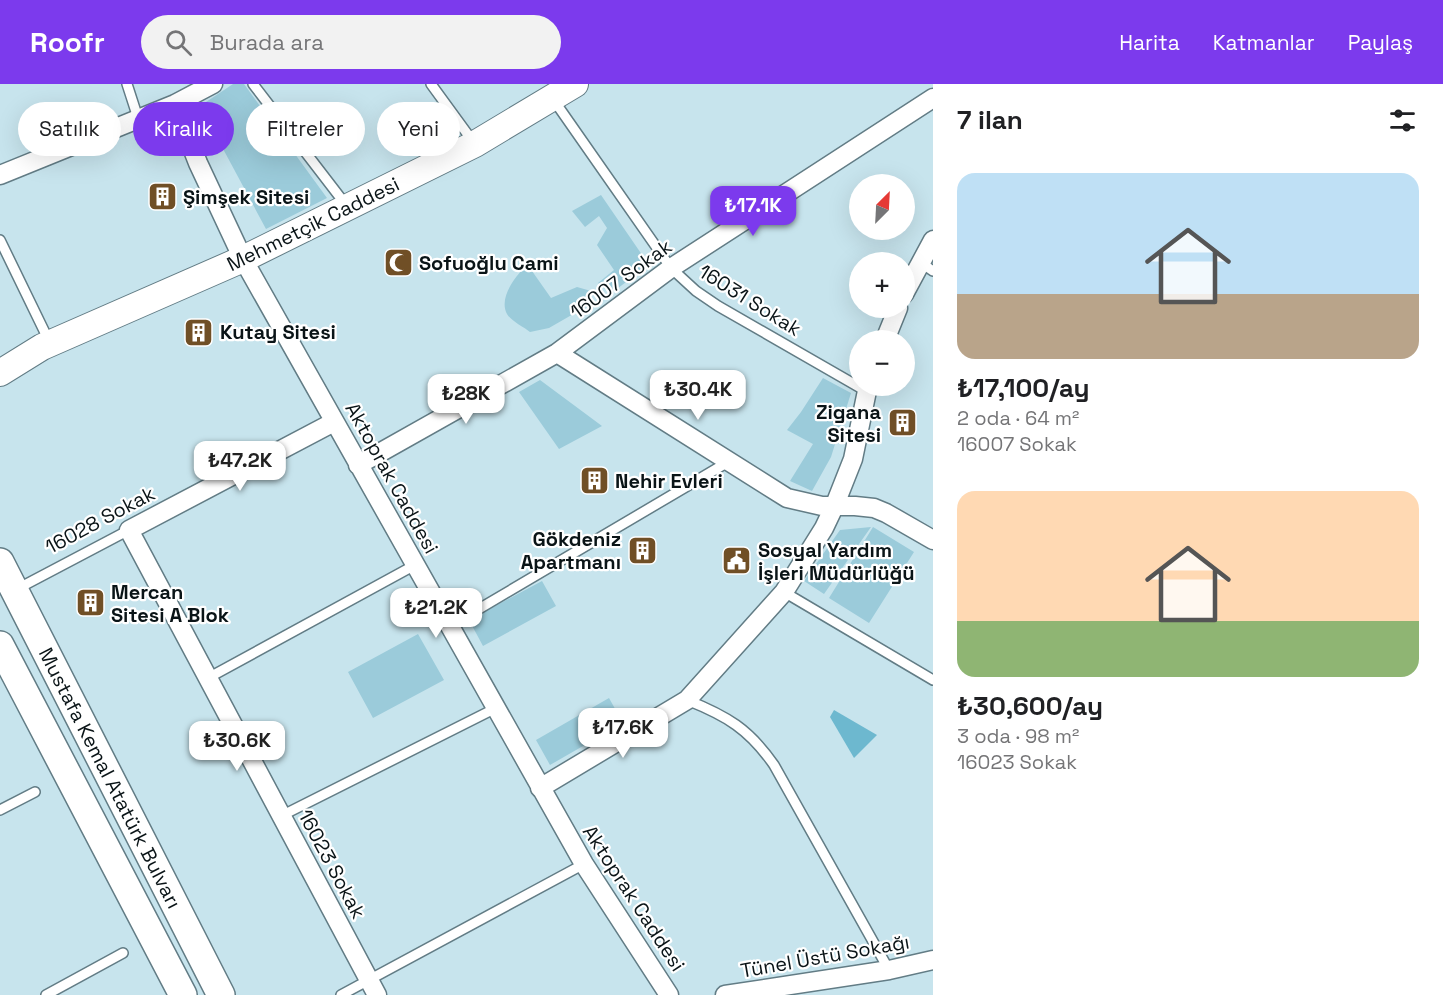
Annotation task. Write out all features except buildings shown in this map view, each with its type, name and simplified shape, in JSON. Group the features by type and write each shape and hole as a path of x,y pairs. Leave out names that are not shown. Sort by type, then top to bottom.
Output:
{"main road":[{"name":"Mehmetçik Caddesi","path":"0,373 46,346 243,260 475,144 575,84"},
{"name":"Mehmetçik Caddesi","path":"0,356 46,346"},
{"name":"Mustafa Kemal Atatürk Bulvarı","path":"0,562 221,995"},
{"name":"Mustafa Kemal Atatürk Bulvarı","path":"0,645 183,995"}],"street":[{"path":"179,102 213,84"},
{"name":"16007 Sokak","path":"358,465 557,353 671,268 933,98"},
{"path":"0,175 133,120"},
{"name":"Aktoprak Caddesi","path":"195,156 243,260 540,788 584,864 669,995"},
{"path":"915,280 926,266 933,240"},
{"path":"557,353 788,498 811,505 874,508 933,540"},
{"path":"540,788 687,700 784,592 824,528 854,459 866,396"},
{"name":"16028 Sokak","path":"129,530 334,422"},
{"name":"16023 Sokak","path":"129,530 372,988"},
{"name":"Tünel Üstü Sokağı","path":"725,995 889,970 933,960"}],"lane":[{"path":"128,84 133,102"},
{"path":"254,84 347,207"},
{"path":"431,84 475,144"},
{"name":"16031 Sokak","path":"553,99 671,268 696,291 718,306 849,378"},
{"path":"0,240 46,346"},
{"path":"450,626 728,462"},
{"name":"16028 Sokak","path":"15,591 129,530"},
{"path":"208,678 415,565"},
{"path":"784,592 933,680"},
{"path":"687,700 714,711 738,725 759,744 774,765 889,970"},
{"path":"281,816 496,708"},
{"path":"0,810 35,792"},
{"path":"341,995 372,988 584,864"},
{"path":"46,995 123,953"}],"shaded area":[{"path":"233,84 244,84 257,102 246,102 246,156 296,156 327,198 266,229 227,156 234,156 234,102 206,102"},
{"path":"601,195 649,265 610,294 598,283 614,270 597,245 607,228 599,216 585,227 572,211"},
{"path":"522,270 532,271 551,298 577,287 591,291 589,305 549,328 530,332 511,319 505,308 508,290"},
{"path":"823,378 849,392 850,396 831,457 812,491 790,481 813,444 787,430"},
{"path":"540,380 602,426 559,449 519,392"},
{"path":"871,527 824,594 804,581 840,530"},
{"path":"873,527 914,552 869,623 829,598"},
{"path":"542,581 556,606 483,646 469,620"},
{"path":"418,634 444,680 373,718 348,672"},
{"path":"609,698 623,723 550,765 536,740"},
{"path":"834,710 877,735 854,758 830,717"}],"place":[{"name":"Şimşek Sitesi","path":"162,197"},
{"name":"Sofuoğlu Cami","path":"398,263"},
{"name":"Kutay Sitesi","path":"199,332"},
{"name":"Zigana Sitesi","path":"902,423"},
{"name":"Nehir Evleri","path":"594,481"},
{"name":"Gökdeniz Apartmanı","path":"642,551"},
{"name":"Sosyal Yardım İşleri Müdürlüğü","path":"737,561"},
{"name":"Mercan Sitesi A Blok","path":"90,603"}]}
